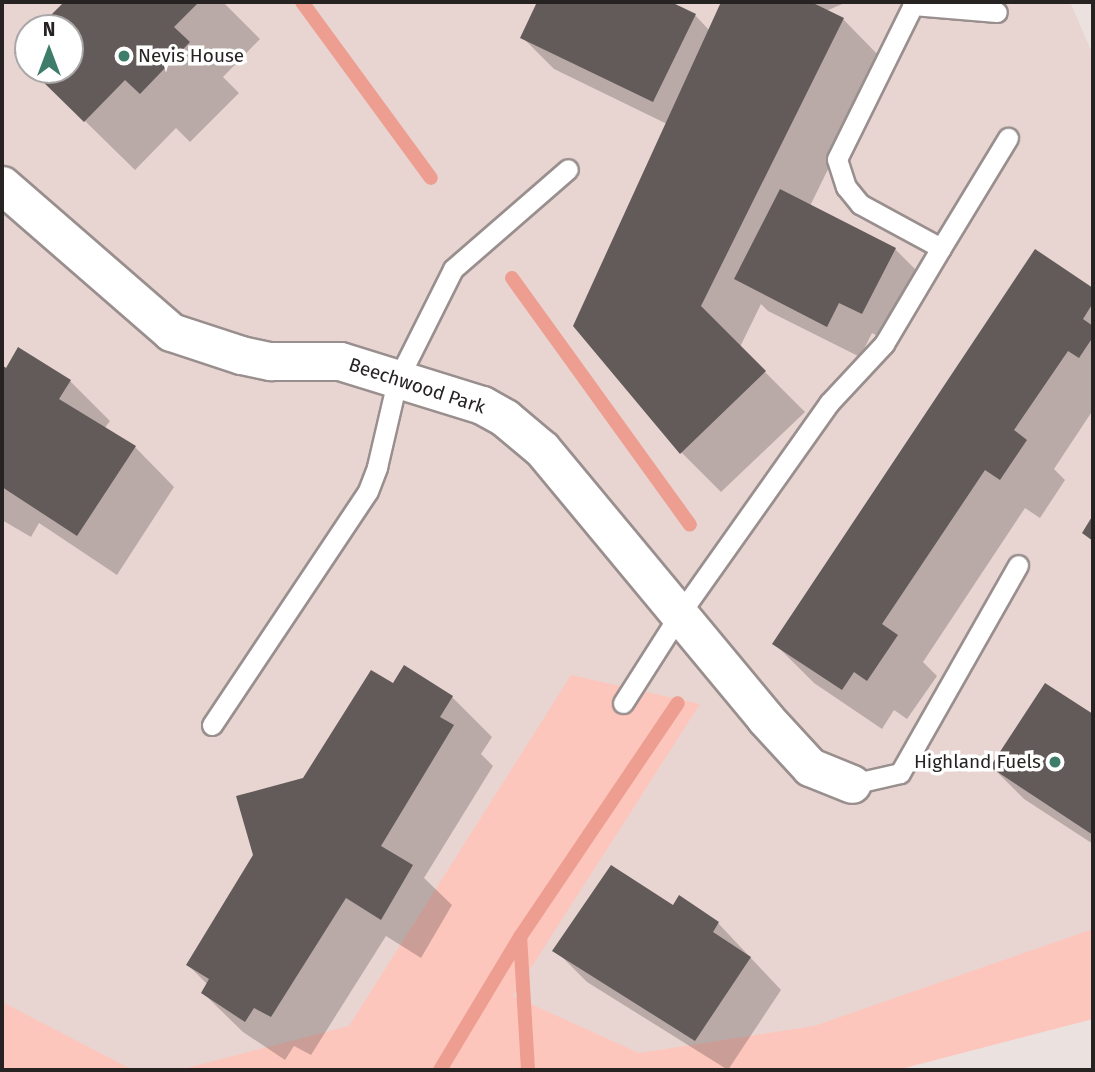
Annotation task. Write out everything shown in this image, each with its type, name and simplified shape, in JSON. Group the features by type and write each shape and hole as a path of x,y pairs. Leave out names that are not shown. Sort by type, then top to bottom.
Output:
{"street":[{"name":"Beechwood Park","path":"2,185 171,332 241,355 270,361 340,361 397,381 482,405 505,418 542,449 679,615 810,767 852,784"}],"lane":[{"path":"941,248 860,204 846,187 836,159 913,4 997,12"},
{"path":"622,703 679,615 830,403 884,344 1007,138"},
{"path":"212,724 368,491 377,467 397,381 453,268 568,169"},
{"path":"852,784 900,772 1018,565"}],"shaded area":[{"path":"2,2 1070,2 1093,55 1093,994 842,1070 2,1070"},
{"path":"571,675 700,704 513,996 639,1053 814,1026 1093,929 1093,1019 897,1070 179,1070 349,1026"},
{"path":"2,1002 133,1070 2,1070"}],"building":[{"name":"Nevis House","path":"64,2 199,2 174,27 190,42 140,94 125,80 84,122 45,84 84,84 84,14 52,14"},
{"path":"537,2 671,2 696,14 653,102 520,38"},
{"path":"721,2 811,2 844,18 701,306 766,371 680,454 573,326"},
{"path":"780,189 896,248 862,314 839,303 827,327 734,279"},
{"path":"1035,249 1093,288 1093,303 1083,319 1093,326 1093,337 1079,358 1068,351 1014,430 1027,440 1000,480 985,470 882,624 898,635 867,681 854,672 842,690 772,644"},
{"path":"18,347 71,380 59,399 136,446 77,536 2,487 2,365 6,368"},
{"path":"1093,515 1093,541 1082,533"},
{"path":"404,665 453,696 440,717 454,725 381,846 413,865 381,920 346,898 271,1017 254,1008 245,1022 201,993 209,979 186,965 253,855 236,796 303,778 371,670 393,683"},
{"path":"1045,683 1093,714 1093,835 990,767"},
{"path":"611,865 673,905 679,895 719,922 713,932 751,957 695,1041 552,951"}],"waterway":[{"path":"302,2 431,178"},
{"path":"512,278 690,525"},
{"path":"528,1070 520,937 678,703"},
{"path":"440,1070 520,937"}],"place":[{"name":"Nevis House","path":"124,56"},
{"name":"Highland Fuels","path":"1055,762"}]}
